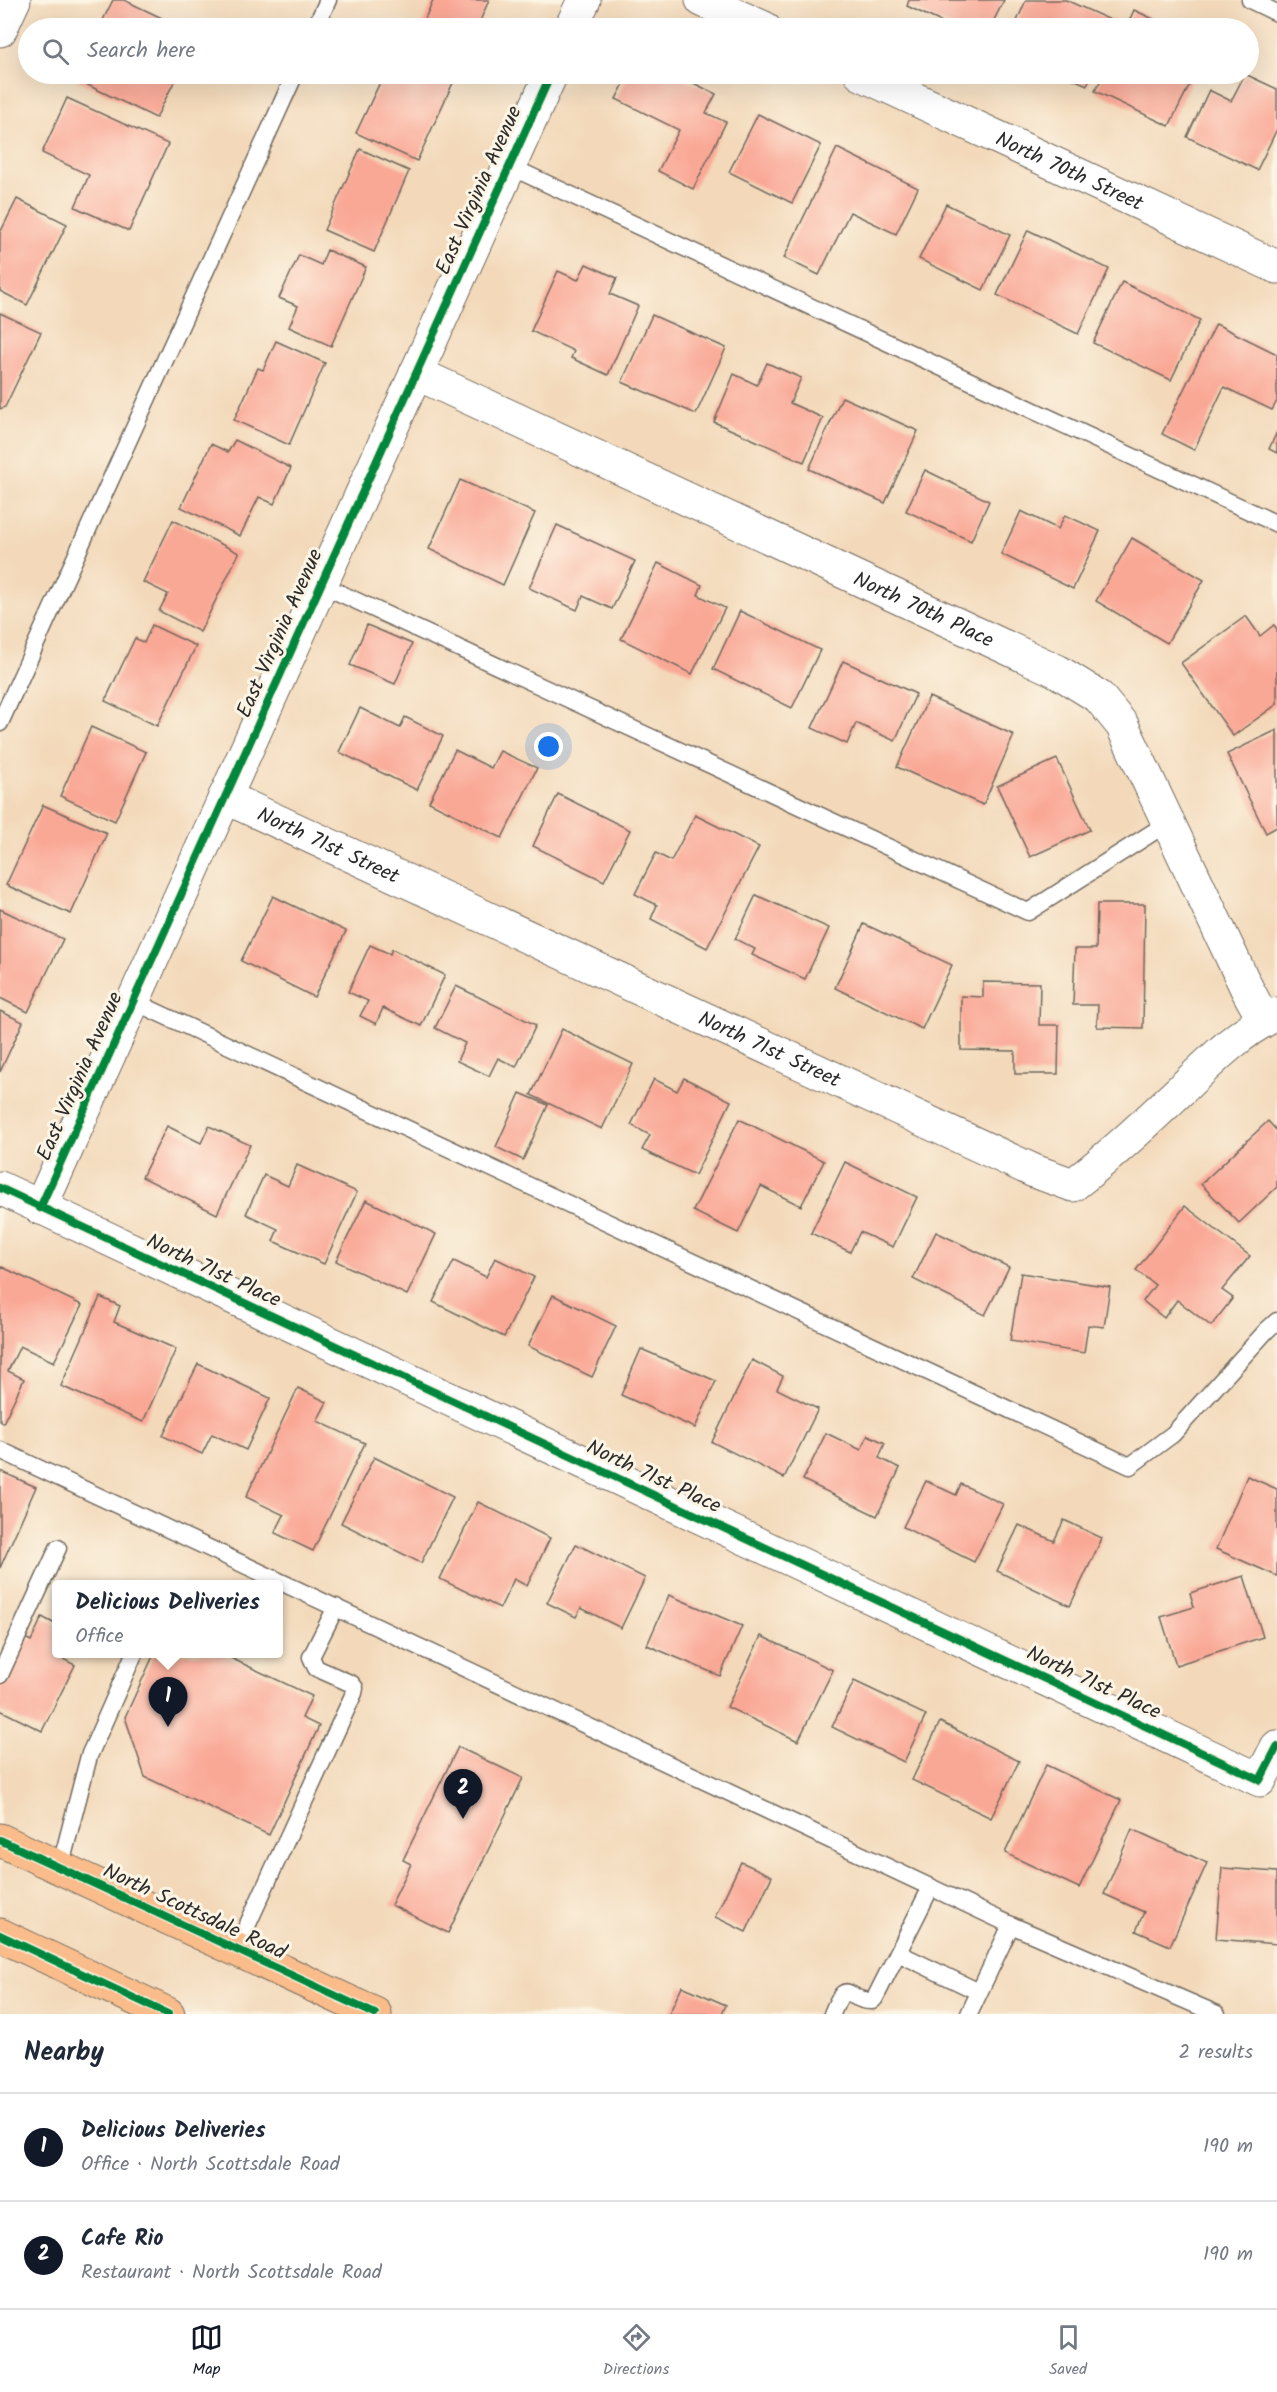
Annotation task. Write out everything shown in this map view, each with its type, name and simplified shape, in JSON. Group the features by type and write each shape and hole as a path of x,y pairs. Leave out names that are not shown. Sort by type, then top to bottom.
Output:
{"main road":[{"name":"North Scottsdale Road","path":"0,1840 375,2014"},
{"path":"0,1935 168,2014"}],"street":[{"path":"0,30 14,0"},
{"path":"576,18 584,0"},
{"path":"702,0 742,18"},
{"name":"East Virginia Avenue","path":"40,1208 546,84"},
{"name":"North 70th Street","path":"883,84 1277,267"},
{"name":"North 70th Place","path":"416,373 1065,676 1099,697 1122,725 1247,989 1271,1017"},
{"name":"North 71st Street","path":"225,797 1034,1171 1073,1185 1105,1160 1211,1061 1271,1017"},
{"name":"North 71st Place","path":"0,1188 1260,1780 1277,1747"}],"lane":[{"path":"320,18 328,0"},
{"path":"1250,0 1277,13"},
{"path":"0,723 290,84"},
{"path":"509,166 1277,524"},
{"path":"320,584 1028,912 1169,822"},
{"path":"133,1001 1130,1466 1173,1434 1266,1330 1277,1321"},
{"path":"0,1450 278,1580"},
{"path":"0,1675 58,1548"},
{"path":"283,1582 1011,1925 1217,2014"},
{"path":"236,1950 354,1693 355,1688 352,1684 316,1668 311,1657 336,1607"},
{"path":"60,1868 89,1756 132,1658"},
{"path":"832,2014 839,1995 843,1993 848,1993 866,2002 872,2001 931,1887"},
{"path":"969,2014 1011,1925"},
{"path":"898,1953 980,1992"}],"building":[{"path":"113,0 124,0 162,18 104,18"},
{"path":"433,0 489,0 481,18 425,18"},
{"path":"909,0 1004,0 995,18 933,18 907,6"},
{"path":"1026,0 1066,0 1106,18 1018,18"},
{"path":"1134,10 1151,18 1130,18"},
{"path":"1259,81 1277,89 1277,129 1257,170 1187,137 1209,90 1231,101 1240,84 1259,84"},
{"path":"85,84 173,84 156,118"},
{"path":"379,84 452,84 417,161 356,133"},
{"path":"624,84 696,84 716,94 706,113 726,122 693,189 658,171 679,130 616,99"},
{"path":"1099,84 1190,84 1169,126 1095,91"},
{"path":"67,98 168,144 129,231 75,207 89,175 42,153"},
{"path":"758,114 821,145 792,203 729,172"},
{"path":"837,148 918,188 896,234 850,212 819,275 784,258"},
{"path":"360,149 409,171 374,252 324,230"},
{"path":"17,199 67,224 27,305 0,291 0,233"},
{"path":"946,204 1010,235 983,290 919,259"},
{"path":"1028,230 1109,269 1078,334 997,295"},
{"path":"327,250 366,267 331,346 289,327 298,306 279,298 299,255 321,265"},
{"path":"586,264 617,278 610,294 638,306 608,375 571,358 574,351 531,331 558,271 578,280"},
{"path":"1122,282 1200,320 1171,380 1093,343"},
{"path":"0,313 41,332 5,407 0,409"},
{"path":"652,315 726,348 696,414 622,382"},
{"path":"1216,324 1277,354 1277,401 1272,410 1224,387 1194,450 1162,434"},
{"path":"276,341 325,363 289,445 234,420 258,368 263,370"},
{"path":"767,363 801,378 790,403 823,418 804,462 714,422 734,374 757,385"},
{"path":"842,397 918,431 885,503 809,469"},
{"path":"1277,432 1277,453 1269,449"},
{"path":"235,440 291,468 274,504 259,497 240,536 181,507 211,444 228,452"},
{"path":"925,470 989,501 971,541 906,511"},
{"path":"460,480 535,513 503,585 429,549"},
{"path":"1021,511 1058,529 1065,515 1100,531 1073,589 1001,554"},
{"path":"173,520 239,553 200,632 159,611 168,594 143,582"},
{"path":"557,525 635,561 612,609 583,596 577,610 529,588"},
{"path":"1132,538 1204,580 1167,643 1096,601"},
{"path":"658,563 702,585 698,595 725,608 692,674 621,639"},
{"path":"740,611 820,650 792,708 713,669"},
{"path":"1246,616 1260,636 1274,625 1277,629 1277,704 1233,736 1181,663"},
{"path":"152,625 196,646 157,726 105,701 135,638 144,643"},
{"path":"367,625 412,644 395,684 350,665"},
{"path":"843,661 916,694 895,741 856,723 847,744 812,728"},
{"path":"929,697 1014,735 983,805 897,767"},
{"path":"360,708 400,728 405,717 443,736 417,790 339,752"},
{"path":"91,727 146,752 115,821 60,796"},
{"path":"1277,730 1277,827 1266,833 1227,754"},
{"path":"455,750 491,768 500,751 537,768 502,838 429,802"},
{"path":"1057,759 1090,830 1030,857 997,786"},
{"path":"558,794 630,830 604,881 533,846"},
{"path":"43,805 107,833 71,914 6,885"},
{"path":"695,815 759,847 707,948 651,919 657,905 635,894 656,853 671,861"},
{"path":"756,895 829,928 805,979 752,955 755,949 735,939"},
{"path":"273,896 346,931 314,997 241,961"},
{"path":"1097,904 1145,904 1143,1028 1097,1027 1098,1005 1073,1005 1075,949 1096,949"},
{"path":"0,909 63,939 28,1012 0,998"},
{"path":"864,924 952,965 922,1029 835,988"},
{"path":"370,945 390,954 392,949 445,975 421,1026 383,1008 376,1024 360,1016 368,1001 348,992"},
{"path":"983,982 1040,983 1039,1025 1059,1025 1058,1074 1015,1074 1015,1051 961,1050 961,996 983,997"},
{"path":"456,986 536,1025 516,1067 498,1058 489,1076 457,1061 465,1043 435,1028"},
{"path":"0,1011 23,1022 0,1072"},
{"path":"562,1029 633,1064 602,1129 531,1095"},
{"path":"684,1078 731,1101 695,1175 642,1150 650,1135 631,1125 654,1079 677,1091"},
{"path":"520,1093 548,1105 523,1160 496,1147"},
{"path":"739,1119 824,1161 801,1206 761,1186 738,1233 693,1211"},
{"path":"1268,1121 1277,1131 1277,1187 1239,1223 1201,1184"},
{"path":"167,1126 201,1143 209,1126 250,1145 217,1214 142,1177"},
{"path":"845,1162 917,1197 893,1247 860,1232 850,1252 811,1233"},
{"path":"297,1165 357,1192 324,1264 273,1241 278,1229 246,1214 264,1175 288,1186"},
{"path":"366,1200 436,1234 407,1295 336,1261"},
{"path":"1185,1206 1250,1256 1222,1290 1233,1298 1211,1326 1177,1300 1164,1318 1143,1301 1155,1285 1136,1270"},
{"path":"936,1232 1009,1267 985,1315 913,1279"},
{"path":"495,1258 534,1277 504,1337 433,1302 454,1261 486,1277"},
{"path":"2,1267 82,1305 54,1362 20,1346 8,1371 24,1379 3,1423 0,1421 0,1271"},
{"path":"1021,1273 1110,1287 1104,1327 1088,1325 1084,1353 1010,1341"},
{"path":"553,1295 616,1326 592,1377 528,1346"},
{"path":"100,1297 120,1306 114,1322 176,1349 143,1422 61,1386"},
{"path":"641,1349 716,1381 695,1428 621,1395"},
{"path":"752,1360 783,1376 777,1389 818,1409 784,1478 712,1442"},
{"path":"198,1364 270,1398 246,1450 212,1434 202,1454 163,1436"},
{"path":"298,1388 327,1402 317,1421 365,1443 313,1551 275,1533 284,1515 246,1497"},
{"path":"826,1433 861,1450 868,1435 885,1443 879,1458 900,1468 877,1516 803,1480"},
{"path":"374,1457 453,1497 421,1563 341,1523"},
{"path":"0,1471 36,1487 0,1568"},
{"path":"1247,1476 1277,1489 1277,1576 1216,1549"},
{"path":"926,1481 956,1495 961,1484 1003,1504 974,1562 903,1527"},
{"path":"478,1502 550,1538 527,1586 514,1579 500,1608 440,1579"},
{"path":"1064,1520 1102,1538 1070,1606 997,1571 1019,1525 1054,1541"},
{"path":"576,1544 645,1578 621,1628 581,1608 576,1617 547,1603"},
{"path":"1244,1576 1263,1637 1176,1665 1161,1617 1194,1607 1190,1593"},
{"path":"669,1595 742,1626 720,1676 647,1645"},
{"path":"42,1617 52,1622 52,1658 61,1658 75,1665 42,1731 0,1710 0,1683 23,1637 31,1641"},
{"path":"761,1636 833,1670 798,1741 727,1707"},
{"path":"152,1658 231,1658 312,1696 302,1718 319,1726 269,1835 145,1777 125,1717"},
{"path":"854,1681 926,1715 904,1762 832,1727"},
{"path":"940,1722 1019,1761 991,1818 912,1780"},
{"path":"458,1747 523,1778 448,1933 391,1905 411,1864 403,1860"},
{"path":"1046,1765 1121,1800 1079,1888 1005,1853"},
{"path":"1132,1829 1207,1863 1170,1946 1136,1931 1144,1912 1104,1894"},
{"path":"741,1862 772,1876 746,1932 715,1917"},
{"path":"1222,1868 1277,1872 1277,1944 1216,1939"},
{"path":"682,1986 726,2005 722,2014 669,2014"}],"cycle path":[{"path":"40,1208 546,84"},
{"path":"0,1188 1260,1780 1277,1747"},
{"path":"0,1840 375,2014"},
{"path":"0,1935 168,2014"}],"place":[{"name":"Delicious Deliveries","path":"168,1727"},
{"name":"Cafe Rio","path":"463,1819"}]}
